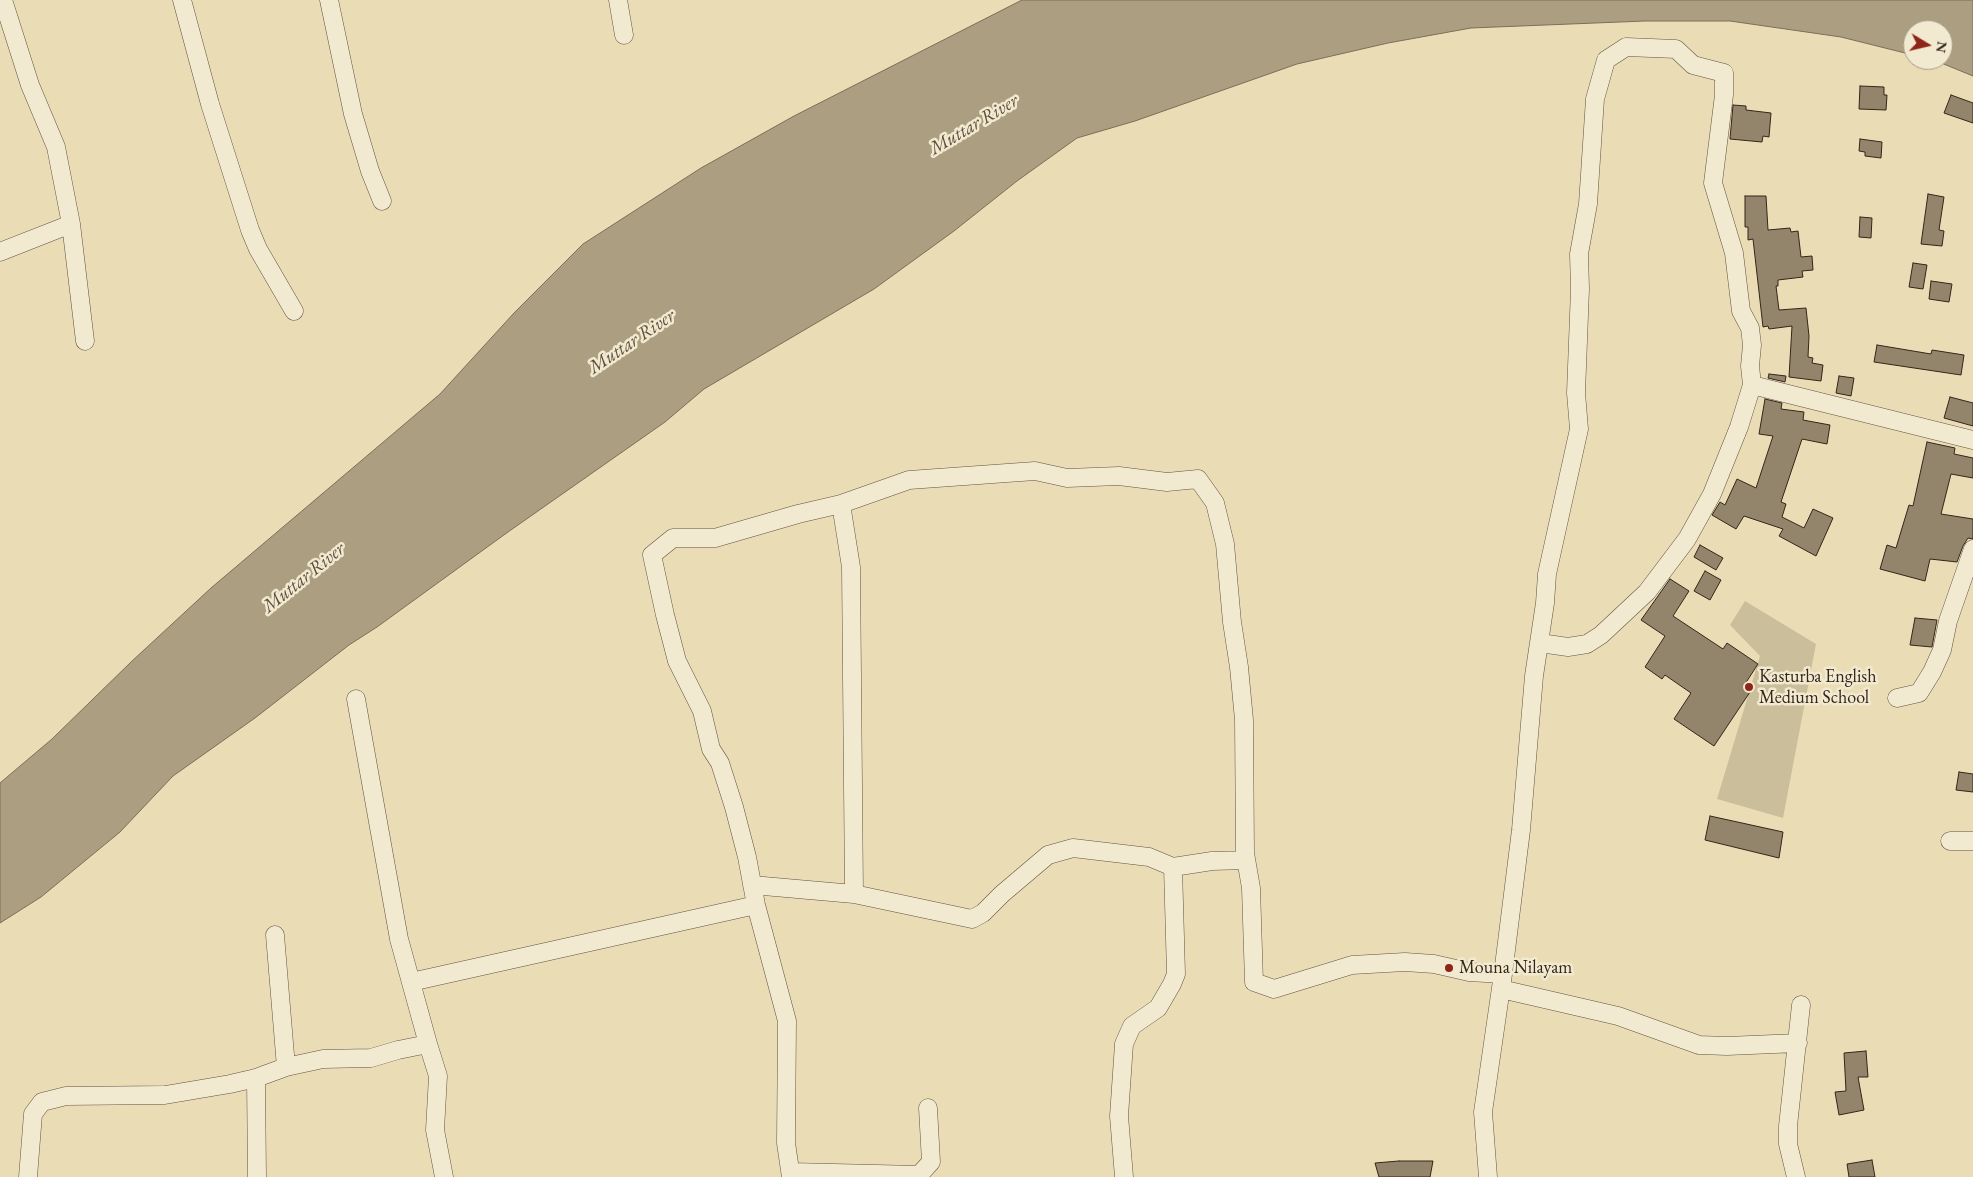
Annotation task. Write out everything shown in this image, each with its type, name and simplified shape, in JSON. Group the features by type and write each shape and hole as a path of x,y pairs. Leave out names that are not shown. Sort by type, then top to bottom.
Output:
{"street":[{"path":"3,0 30,85 56,147 71,224 85,341"},
{"path":"182,0 210,104 250,230 258,249 294,311"},
{"path":"329,0 353,114 370,172 382,201"},
{"path":"618,0 624,35"},
{"path":"1488,1177 1483,1112 1521,830 1534,676 1540,644 1547,574 1579,429 1576,393 1580,289 1578,254 1588,204 1595,99 1606,60 1626,47 1676,49 1692,65 1724,73 1724,95 1713,182 1734,253 1741,310 1750,328 1752,385 1739,427 1712,494 1687,539 1647,592 1601,636 1587,644 1568,647 1540,644"},
{"path":"0,252 71,224"},
{"path":"1752,385 1973,440"},
{"path":"928,1108 931,1162 920,1175 791,1174 786,1143 787,1021 756,905 736,816 720,763 711,749 702,711 677,661 652,555 672,538 715,538 798,514 841,504 909,480 1035,471 1068,478 1119,476 1167,482 1198,479 1214,504 1225,544 1244,720 1246,860 1251,888 1254,982 1274,989 1352,965 1405,962 1434,964 1502,981 1618,1016 1698,1045 1727,1046 1798,1043"},
{"path":"841,504 851,567 854,894"},
{"path":"1897,698 1919,693 1932,672 1942,650 1948,621 1973,549"},
{"path":"356,699 399,939 438,1076 435,1130 444,1177"},
{"path":"1950,841 1973,841"},
{"path":"752,884 854,894 972,919 983,913 1002,894 1048,855 1073,848 1149,857 1173,867 1212,861 1246,860"},
{"path":"1124,1177 1118,1116 1124,1044 1132,1026 1158,1008 1176,974 1173,867"},
{"path":"410,982 756,905"},
{"path":"275,935 286,1067"},
{"path":"1796,1177 1788,1144 1788,1126 1801,1005"},
{"path":"28,1177 33,1114 42,1102 66,1096 165,1095 230,1084 256,1078 286,1067 323,1059 371,1058 428,1044"},
{"path":"256,1078 257,1177"}],"shaded area":[{"path":"1745,601 1816,644 1783,818 1717,799 1760,656 1730,625"}],"water":[{"name":"Muttar River","path":"1022,0 1973,0 1973,76 1953,68 1953,20 1903,20 1903,52 1841,37 1730,21 1645,21 1471,28 1388,43 1297,64 1135,121 1077,138 874,289 704,389 665,422 349,645 255,718 173,776 120,832 41,897 0,923 0,783 52,739 211,588 440,394 514,313 583,244 701,168 794,116"}],"building":[{"path":"1860,86 1884,87 1884,95 1887,95 1886,110 1859,109"},
{"path":"1951,95 1973,103 1973,123 1944,113"},
{"path":"1733,105 1746,106 1746,110 1771,113 1769,137 1763,136 1762,142 1730,139"},
{"path":"1860,139 1882,142 1881,158 1865,156 1865,152 1859,151"},
{"path":"1928,194 1944,197 1939,230 1944,231 1942,246 1921,244"},
{"path":"1745,196 1766,196 1768,230 1790,228 1791,232 1798,231 1801,257 1812,256 1813,270 1802,271 1803,277 1778,280 1778,286 1776,286 1779,310 1806,308 1809,336 1808,357 1813,358 1812,363 1823,365 1821,381 1789,377 1792,326 1769,329 1768,326 1763,327 1753,239 1748,240 1748,227 1745,227"},
{"path":"1860,217 1872,218 1871,238 1859,237"},
{"path":"1913,263 1927,265 1923,289 1909,287"},
{"path":"1931,281 1952,284 1949,302 1929,299"},
{"path":"1877,345 1931,354 1932,350 1964,355 1961,375 1874,362"},
{"path":"1769,374 1786,376 1785,382 1768,378"},
{"path":"1839,376 1854,378 1851,396 1836,393"},
{"path":"1950,397 1973,403 1973,426 1944,418"},
{"path":"1765,399 1782,403 1781,409 1804,412 1803,420 1830,425 1827,444 1802,439 1781,502 1786,504 1782,517 1804,528 1813,509 1833,518 1816,556 1779,536 1783,529 1744,516 1736,529 1712,515 1720,502 1725,505 1737,479 1756,488 1773,436 1759,434"},
{"path":"1927,442 1955,448 1954,454 1973,458 1973,478 1951,474 1941,514 1973,519 1973,539 1968,538 1957,562 1930,559 1925,581 1880,569 1887,545 1896,548 1909,505 1913,506"},
{"path":"1700,545 1723,558 1716,570 1694,557"},
{"path":"1705,571 1721,580 1710,600 1694,591"},
{"name":"Kasturba English Medium School","path":"1670,579 1689,591 1673,616 1723,649 1727,643 1758,664 1745,684 1752,689 1714,746 1674,719 1691,693 1665,675 1662,679 1645,667 1665,636 1641,620"},
{"path":"1915,618 1937,620 1932,647 1910,645"},
{"path":"1959,772 1973,774 1973,792 1956,790"},
{"path":"1710,816 1783,832 1779,858 1705,840"},
{"path":"1866,1051 1868,1077 1858,1077 1864,1110 1839,1115 1835,1092 1846,1091 1844,1053"},
{"path":"1872,1160 1875,1177 1849,1177 1847,1164"},
{"path":"1433,1161 1430,1177 1379,1177 1375,1163"}],"place":[{"name":"Kasturba English Medium School","path":"1749,687"},
{"name":"Mouna Nilayam","path":"1449,968"}]}
